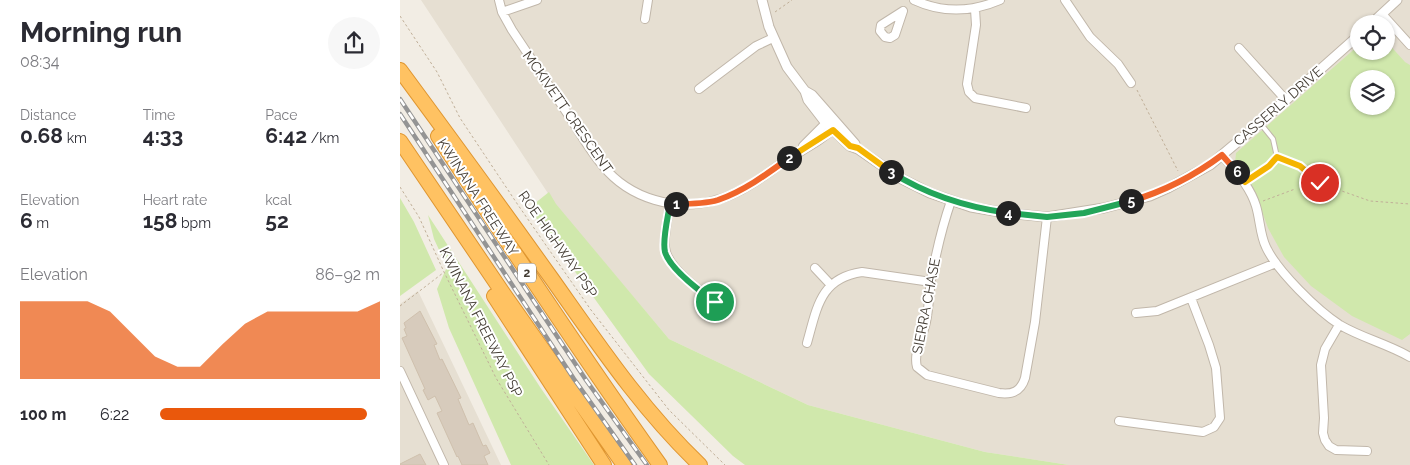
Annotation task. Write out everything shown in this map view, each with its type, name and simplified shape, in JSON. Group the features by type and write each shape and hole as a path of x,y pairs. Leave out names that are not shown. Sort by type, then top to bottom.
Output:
{"highway":[{"path":"400,70 628,385 671,436 700,465"},
{"name":"KWINANA FREEWAY","path":"400,76 512,250 606,390 660,465"},
{"path":"400,141 496,298 604,465"},
{"name":"2","path":"400,141 624,465"}],"street":[{"name":"MCKIVETT CRESCENT","path":"499,0 502,12 512,30 603,166 614,178 634,192 650,199 670,204 718,200 763,177 831,124"},
{"path":"502,12 537,0"},
{"path":"645,19 648,0"},
{"name":"CASSERLY DRIVE","path":"762,0 773,38 786,67 805,91 812,95 831,124 852,140 858,148 900,178 951,201 971,207 1006,213 1047,217 1084,213 1150,196 1184,180 1222,155 1350,43"},
{"path":"902,11 909,0"},
{"path":"914,0 924,4 959,10 975,8 1000,0"},
{"path":"1065,0 1090,37 1118,64 1131,83"},
{"path":"1397,0 1382,14 1410,45"},
{"path":"975,8 976,25 967,84 969,92 975,98 1026,108"},
{"path":"699,89 756,46 773,38"},
{"path":"1240,48 1286,100"},
{"path":"1222,155 1245,182 1256,204 1266,247 1276,263 1302,292 1339,324 1410,357"},
{"name":"SIERRA CHASE","path":"951,201 943,226 931,282 926,322 916,354 917,367 927,375 1000,393 1009,394 1016,392 1023,385 1030,352 1047,217"},
{"path":"670,204 665,242 666,252 673,264 698,290 715,302"},
{"path":"1136,313 1157,311 1276,263"},
{"path":"815,268 831,285"},
{"path":"807,343 821,297 840,278 862,272 931,282"},
{"path":"1119,421 1203,432 1214,427 1220,418 1216,368 1210,344 1191,298"},
{"path":"1339,324 1325,350 1321,366 1323,433 1329,446 1336,450 1367,451"},
{"path":"400,371 444,465"}],"lane":[{"path":"1245,182 1269,166 1277,157 1272,140 1260,123"}],"path":[{"path":"766,16 774,13 792,0"},
{"name":"ROE HIGHWAY PSP","path":"400,16 437,72 460,118 591,310 669,410 725,465"},
{"path":"1131,83 1138,91 1180,174"},
{"path":"1277,157 1300,166 1320,183 1338,190 1370,201 1410,204"},
{"name":"KWINANA FREEWAY PSP","path":"400,187 419,217 496,378 548,465"},
{"path":"1256,204 1295,189"},
{"path":"400,306 444,272"}],"shaded area":[{"path":"421,0 1410,0 1410,465 1069,465 985,452 808,405 669,339 555,204"},
{"path":"418,291 501,465 400,465 400,304"}],"green space":[{"path":"1395,51 1410,65 1410,334 1402,340 1352,316 1311,286 1284,257 1268,228 1253,187 1235,163 1236,153 1350,53 1350,60 1395,60"},
{"path":"549,192 556,204 669,339 808,405 985,452 1069,465 745,465 733,456 649,374 529,208"},
{"path":"400,198 414,222 436,270 400,296"},
{"path":"428,215 540,387 594,465 511,465 449,328 437,289 447,267 434,239"}],"building":[{"path":"420,311 437,344 434,345 440,360 442,359 461,398 458,399 469,425 473,423 483,446 486,445 490,453 484,456 488,465 462,465 437,413 442,411 435,396 428,400 423,390 425,389 402,338 407,336 404,323"},
{"path":"420,454 426,465 400,465 400,464"}],"railway":[{"path":"400,99 586,380 647,465"},
{"path":"400,114 574,379 635,465"}],"route":[{"path":"715,302 698,290 673,264 666,252 665,242 670,204 718,200 763,177 787,159 833,130 850,146 858,148 887,170 914,185 951,201 971,207 1006,213 1047,217 1084,213 1123,204 1150,196 1168,188 1198,172 1222,155 1245,182 1269,166 1277,157 1300,166 1320,183"}]}
